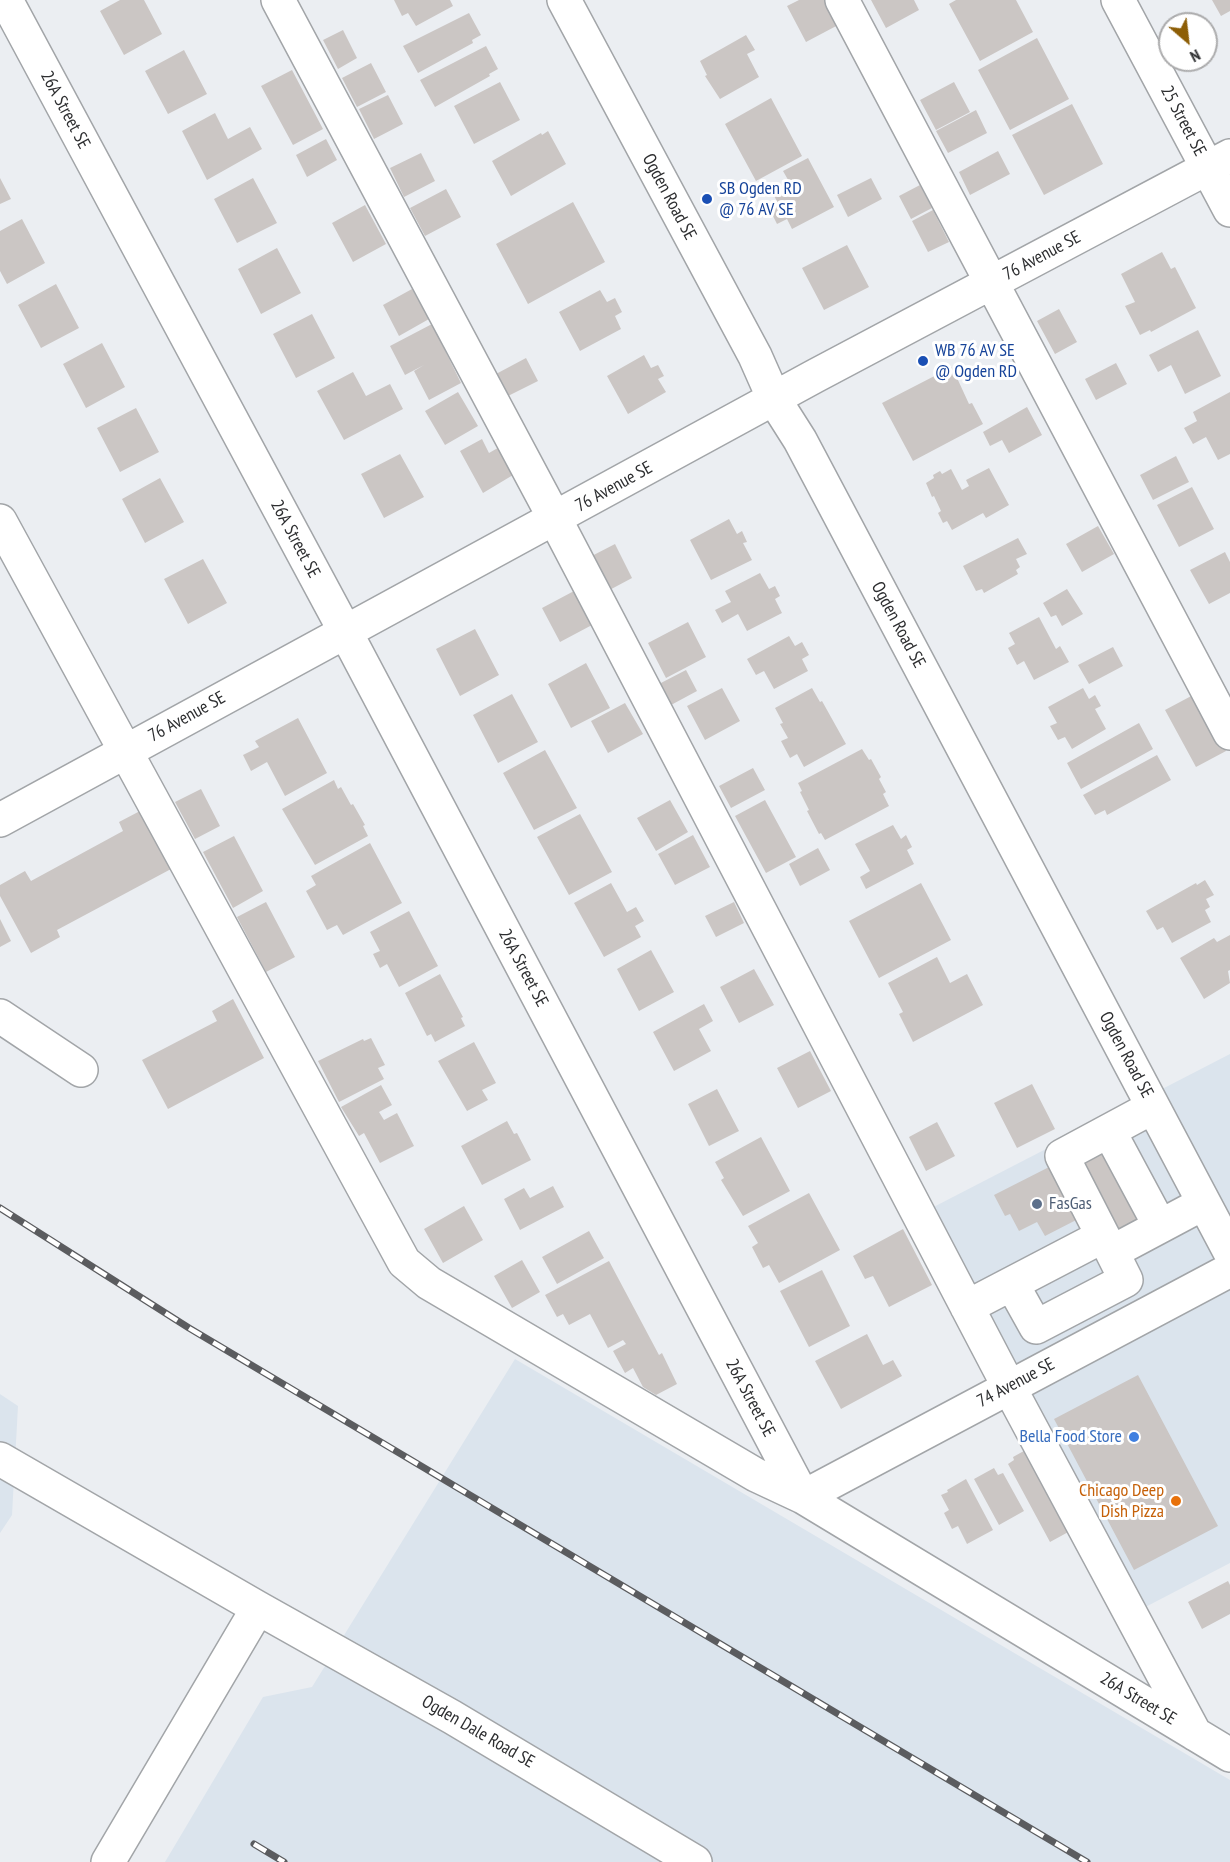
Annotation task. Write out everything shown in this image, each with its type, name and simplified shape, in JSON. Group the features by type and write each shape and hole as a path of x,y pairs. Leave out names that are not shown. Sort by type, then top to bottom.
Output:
{"street":[{"name":"26A Street SE","path":"6,0 345,631 802,1497 1230,1755"},
{"path":"278,0 555,519 1009,1387 1195,1734"},
{"name":"Ogden Road SE","path":"564,0 755,356 774,399 800,440 1230,1252"},
{"path":"842,0 1230,732"},
{"name":"25 Street SE","path":"1118,0 1219,162 1230,210"},
{"name":"76 Avenue SE","path":"0,820 774,399 1219,162"},
{"path":"0,521 404,1262 429,1284 756,1475 802,1497"},
{"path":"0,1016 81,1070"},
{"path":"1012,1284 1036,1327 1126,1280 1062,1156 1153,1107"},
{"path":"1109,1131 1160,1226"},
{"path":"967,1307 1012,1284 1108,1244 1160,1226 1204,1203"},
{"name":"74 Avenue SE","path":"802,1497 1230,1270"},
{"name":"Ogden Dale Road SE","path":"0,1459 258,1608 452,1716 695,1862"},
{"path":"108,1862 258,1608"}],"shaded area":[{"path":"1230,1054 1230,1563 1132,1614 922,1213"},
{"path":"515,1359 1230,1780 1230,1862 165,1862 263,1697 312,1687"},
{"path":"0,1394 18,1406 12,1515 0,1533"}],"building":[{"path":"120,0 144,0 162,34 124,55 100,11"},
{"path":"394,0 450,0 453,6 416,26 408,13 402,16"},
{"path":"799,0 827,0 840,24 806,42 787,6"},
{"path":"871,0 914,0 919,10 886,28"},
{"path":"956,0 1016,0 1033,32 980,61 949,4"},
{"path":"1212,0 1230,0 1230,11 1221,16"},
{"path":"469,13 481,35 472,40 473,43 418,73 403,46"},
{"path":"343,30 357,58 338,69 323,40"},
{"path":"746,35 755,50 747,54 759,77 720,99 705,76 707,75 700,61"},
{"path":"1037,38 1069,99 1010,130 978,70"},
{"path":"486,46 498,69 489,74 490,76 435,107 420,80"},
{"path":"184,50 207,94 168,114 145,71"},
{"path":"371,63 386,92 357,107 342,78"},
{"path":"292,70 323,129 293,145 261,86"},
{"path":"500,82 520,120 474,144 454,106"},
{"path":"954,82 970,112 936,130 920,100"},
{"path":"388,95 403,124 374,139 359,109"},
{"path":"771,98 802,156 756,181 725,124"},
{"path":"1072,104 1103,164 1044,195 1012,135"},
{"path":"976,110 987,133 948,153 936,131"},
{"path":"215,113 228,139 250,127 262,149 207,180 182,131"},
{"path":"548,131 566,164 511,196 492,161"},
{"path":"326,139 337,160 307,177 296,155"},
{"path":"998,151 1010,174 970,195 959,172"},
{"path":"421,153 435,181 404,197 390,168"},
{"path":"808,158 834,207 792,229 787,219 777,224 769,208 778,203 773,194 791,185 783,171"},
{"path":"0,178 11,199 0,204"},
{"path":"253,178 277,223 237,243 214,199"},
{"path":"871,178 882,199 848,217 837,195"},
{"path":"920,185 932,208 911,219 899,196"},
{"path":"446,189 461,217 425,236 410,208"},
{"path":"573,202 605,262 528,304 496,244"},
{"path":"365,205 386,244 353,262 332,223"},
{"path":"933,210 949,242 928,252 912,221"},
{"path":"22,219 45,263 7,284 0,271 0,231"},
{"path":"847,245 869,287 824,310 802,268"},
{"path":"277,248 301,293 261,314 238,269"},
{"path":"1162,252 1171,269 1175,267 1196,308 1151,332 1150,330 1140,335 1125,306 1135,302 1121,274"},
{"path":"56,284 79,328 41,348 18,305"},
{"path":"412,289 429,319 399,336 383,305"},
{"path":"600,290 607,302 615,298 622,312 615,316 621,329 580,351 559,312"},
{"path":"1059,309 1077,342 1055,354 1037,321"},
{"path":"312,314 335,358 296,378 273,334"},
{"path":"432,324 461,383 429,400 414,371 424,365 405,375 390,346"},
{"path":"1198,330 1221,376 1185,394 1171,365 1158,372 1149,355"},
{"path":"102,343 125,387 86,408 63,364"},
{"path":"644,355 651,368 658,365 664,376 658,379 666,392 628,414 607,376"},
{"path":"526,358 538,381 508,396 496,374"},
{"path":"1116,363 1127,384 1096,400 1085,379"},
{"path":"952,367 969,404 972,403 983,424 913,461 882,403"},
{"path":"353,372 366,396 390,384 403,409 344,440 317,391"},
{"path":"458,392 478,426 445,445 425,411"},
{"path":"1230,392 1230,454 1218,460 1206,437 1193,444 1184,428 1197,421 1193,412"},
{"path":"1027,407 1042,435 1009,453 1002,440 990,446 983,432"},
{"path":"136,408 159,452 120,472 97,428"},
{"path":"482,439 489,453 503,445 518,472 483,493 460,451"},
{"path":"400,454 424,497 384,518 361,474"},
{"path":"1176,456 1189,482 1153,500 1140,475"},
{"path":"989,468 1009,505 986,518 983,513 952,530 947,521 943,523 938,513 941,511 926,483 940,471 942,474 951,469 962,490 969,486 966,480"},
{"path":"160,478 184,522 145,543 122,499"},
{"path":"1192,487 1214,529 1179,547 1157,505"},
{"path":"729,519 737,534 742,531 747,542 743,543 752,560 711,580 690,540"},
{"path":"1098,526 1114,554 1082,572 1066,544"},
{"path":"1018,538 1027,554 1016,559 1020,567 1016,570 1018,574 984,593 982,589 976,591 963,566"},
{"path":"615,544 632,578 602,594 584,560"},
{"path":"1225,552 1230,562 1230,593 1209,604 1190,570"},
{"path":"203,559 227,603 188,624 164,579"},
{"path":"760,573 769,589 775,586 780,596 775,599 782,613 747,631 738,614 722,623 715,610 731,602 725,591"},
{"path":"1067,589 1083,614 1062,626 1056,615 1051,617 1043,603"},
{"path":"574,591 592,625 560,642 542,608"},
{"path":"1039,617 1056,649 1060,646 1069,662 1034,680 1024,661 1017,665 1008,648 1015,644 1009,633"},
{"path":"688,622 706,657 666,678 648,643"},
{"path":"475,629 499,675 460,696 436,649"},
{"path":"789,636 795,646 802,642 809,655 802,659 808,671 774,689 764,671 756,675 747,659"},
{"path":"1113,647 1123,666 1089,684 1078,665"},
{"path":"586,663 610,708 571,728 548,684"},
{"path":"686,670 697,691 671,705 659,684"},
{"path":"722,688 740,721 705,740 687,706"},
{"path":"812,688 820,702 822,701 846,744 804,767 797,754 790,758 781,741 788,738 775,708"},
{"path":"1083,688 1089,699 1095,695 1101,706 1095,709 1106,729 1072,749 1065,737 1058,740 1050,726 1057,723 1048,707"},
{"path":"512,694 538,742 498,763 473,715"},
{"path":"1195,694 1226,751 1196,767 1165,710"},
{"path":"625,703 643,734 608,753 591,721"},
{"path":"298,718 327,773 285,796 267,762 251,771 243,755 259,747 255,741"},
{"path":"1139,723 1153,749 1081,789 1067,763"},
{"path":"862,749 869,760 871,759 881,777 879,779 886,792 883,794 889,806 825,840 821,833 819,834 807,811 809,810 798,783"},
{"path":"545,750 577,808 534,830 503,773"},
{"path":"1157,755 1171,780 1107,815 1105,810 1095,815 1083,795"},
{"path":"753,768 765,790 731,808 719,786"},
{"path":"334,780 338,789 341,787 351,805 353,804 365,825 363,826 368,836 315,865 282,809"},
{"path":"201,789 220,826 195,839 175,802"},
{"path":"670,800 688,832 656,851 637,818"},
{"path":"765,800 796,857 766,873 735,816"},
{"path":"140,811 171,869 57,930 60,937 31,953 0,896 0,885 25,871 31,881 123,831 119,822"},
{"path":"580,814 612,872 569,895 537,837"},
{"path":"893,825 901,839 906,835 912,847 907,850 914,864 866,889 860,877 870,871 855,844"},
{"path":"693,835 710,867 675,885 658,854"},
{"path":"234,836 263,891 233,908 203,852"},
{"path":"370,843 402,903 343,935 337,925 327,930 306,891 316,885 311,876"},
{"path":"818,848 830,870 800,886 789,864"},
{"path":"1205,880 1214,895 1206,899 1210,907 1205,910 1211,922 1172,943 1163,927 1157,930 1146,911"},
{"path":"611,883 627,912 636,907 644,921 635,926 641,937 604,957 574,903"},
{"path":"921,883 951,940 879,978 849,921"},
{"path":"266,902 295,957 266,972 237,917"},
{"path":"734,902 744,923 716,937 705,916"},
{"path":"409,911 438,966 399,987 387,964 380,968 373,954 380,951 370,932"},
{"path":"0,919 11,941 0,947"},
{"path":"1230,935 1230,970 1228,971 1230,983 1204,999 1180,958 1214,938 1217,942"},
{"path":"651,950 674,992 639,1011 617,969"},
{"path":"937,957 950,983 967,974 983,1005 913,1042 899,1014 903,1012 888,983"},
{"path":"754,969 774,1005 739,1023 720,987"},
{"path":"440,974 463,1017 461,1018 465,1026 435,1042 431,1034 427,1036 405,993"},
{"path":"233,999 264,1058 168,1109 142,1060 217,1021 212,1011"},
{"path":"704,1004 713,1021 699,1029 711,1051 674,1071 653,1032"},
{"path":"371,1038 385,1065 378,1068 384,1079 339,1102 318,1061 363,1039 364,1041"},
{"path":"474,1042 496,1083 482,1090 488,1100 467,1111 438,1061"},
{"path":"810,1051 831,1091 798,1108 777,1068"},
{"path":"1032,1084 1055,1129 1017,1148 994,1103"},
{"path":"381,1085 392,1105 379,1112 384,1120 397,1113 414,1146 380,1163 364,1133 359,1136 341,1107"},
{"path":"717,1089 739,1131 709,1146 688,1104"},
{"path":"507,1121 514,1134 517,1133 531,1160 482,1185 461,1146"},
{"path":"937,1122 955,1156 926,1171 909,1137"},
{"path":"761,1137 790,1191 743,1216 721,1180 724,1178 715,1162"},
{"path":"1105,1151 1140,1219 1109,1235 1074,1167"},
{"name":"FasGas","path":"1055,1164 1082,1217 1045,1236 1037,1222 1019,1231 1010,1214 1005,1216 994,1195"},
{"path":"553,1186 564,1207 520,1230 504,1199 524,1188 530,1198"},
{"path":"809,1193 840,1250 779,1283 769,1265 763,1268 752,1247 758,1243 748,1226"},
{"path":"464,1206 483,1240 443,1263 424,1229"},
{"path":"903,1229 932,1285 889,1307 873,1276 865,1279 853,1256"},
{"path":"589,1231 604,1258 557,1284 542,1257"},
{"path":"522,1260 540,1292 512,1308 494,1276"},
{"path":"609,1261 659,1355 662,1353 677,1384 656,1395 643,1387 633,1368 625,1373 613,1351 626,1344 623,1340 608,1348 590,1314 569,1325 563,1314 557,1317 545,1295"},
{"path":"822,1270 850,1326 809,1347 780,1291"},
{"path":"867,1334 883,1365 893,1360 902,1376 841,1409 815,1361"},
{"path":"1138,1375 1218,1526 1134,1570 1054,1419"},
{"path":"1031,1447 1072,1530 1050,1542 1008,1464 1014,1460 1013,1457"},
{"path":"994,1468 998,1475 1003,1473 1024,1511 999,1525 974,1479"},
{"path":"966,1479 993,1530 967,1544 958,1526 952,1529 944,1513 949,1510 941,1495"},
{"path":"1228,1581 1230,1614 1202,1629 1188,1602"}],"railway":[{"path":"0,1208 189,1328 1087,1862"},
{"path":"254,1844 284,1862"}],"place":[{"name":"SB Ogden RD @ 76 AV SE","path":"707,199"},
{"name":"WB 76 AV SE @ Ogden RD","path":"923,361"},
{"name":"FasGas","path":"1037,1204"},
{"name":"Bella Food Store","path":"1134,1437"},
{"name":"Chicago Deep Dish Pizza","path":"1176,1501"}]}
